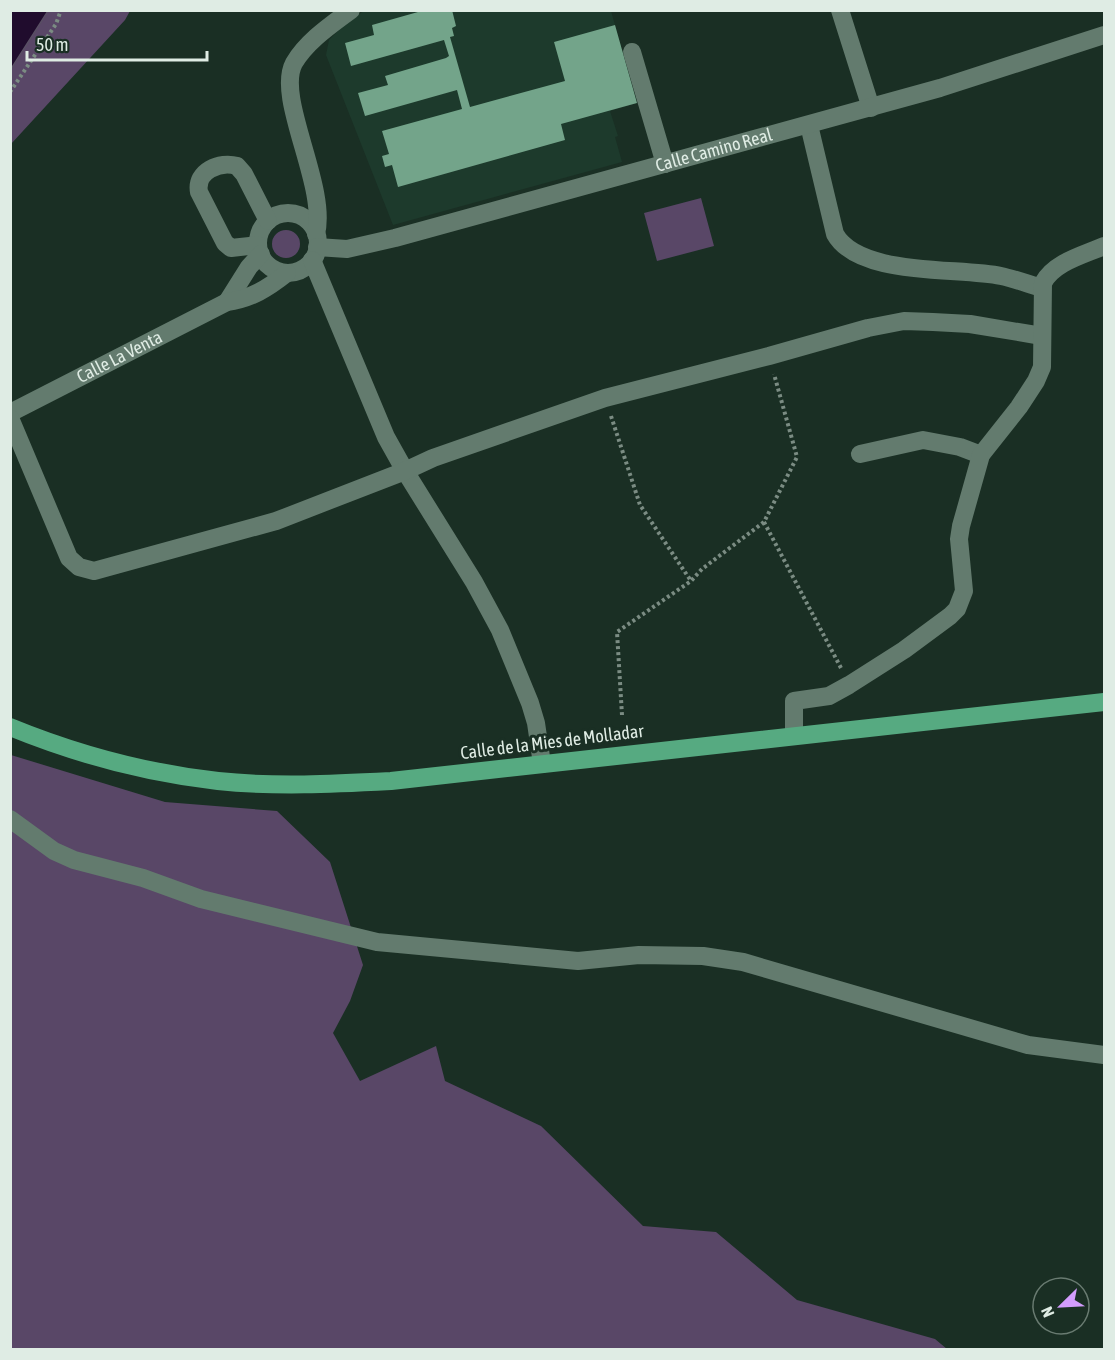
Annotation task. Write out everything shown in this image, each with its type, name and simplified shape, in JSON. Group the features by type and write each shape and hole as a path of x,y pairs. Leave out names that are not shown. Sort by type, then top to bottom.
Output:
{"highway":[{"name":"Calle de la Mies de Molladar","path":"10,727 113,761 175,775 234,782 299,785 391,781 1104,702"}],"street":[{"path":"351,10 315,38 291,69 290,87 293,107 315,186 320,221 315,247 298,271 287,273 274,270 264,261 259,250 259,234 268,221 282,214 296,214 307,220 315,247 333,308 386,437 474,582 500,630 530,703 536,723 542,764"},
{"path":"840,10 871,108"},
{"name":"Calle Camino Real","path":"315,247 347,249 376,243 871,108 1104,35"},
{"path":"632,52 665,164"},
{"path":"809,125 831,218 840,243 864,256 895,266 1001,276 1042,288"},
{"path":"259,250 231,248 225,243 198,190 204,174 221,165 237,166 244,174 268,221"},
{"path":"296,214 315,186"},
{"path":"794,735 794,700 829,696 849,685 904,650 957,609 964,591 959,539 961,526 981,455 1020,407 1042,367 1042,288 1046,278 1057,268 1104,246"},
{"path":"227,302 259,250"},
{"name":"Calle La Venta","path":"10,416 227,302 244,300 256,294 287,273"},
{"path":"10,416 63,547 75,564 87,570 104,569 276,521 444,454 605,398 868,328 904,321 970,324 1042,336"},
{"path":"860,454 923,440 960,447 981,455"},
{"path":"10,819 54,852 74,860 143,878 201,899 377,942 578,961 639,955 703,956 743,963 1028,1045 1104,1055"}],"path":[{"path":"10,92 56,24 61,10"},
{"path":"622,715 617,632 691,581 702,568 764,522 797,457 769,356"},
{"path":"605,398 640,505 691,581"},
{"path":"764,522 849,685"}],"shaded area":[{"path":"10,11 48,11 11,69"},
{"path":"48,11 130,11 125,20 11,144 11,69"},
{"path":"364,11 611,11 637,103 610,111 618,136 615,137 622,162 393,225 326,55 329,40 348,21"},
{"path":"701,198 714,246 657,261 644,213"},
{"path":"286,230 296,234 300,244 296,254 286,258 276,254 272,244 276,234"},
{"path":"11,755 165,802 277,811 330,862 363,965 350,1001 333,1033 360,1081 436,1046 445,1081 541,1126 643,1226 716,1232 797,1300 935,1339 947,1349 11,1349"}],"building":[{"path":"425,10 452,10 456,26 452,28 454,36 450,37 470,107 565,81 554,42 615,25 637,103 561,124 565,140 398,187 392,165 385,167 382,156 389,154 382,131 462,109 457,90 365,116 358,93 388,85 385,76 446,58 449,56 444,40 351,66 345,43 374,35 372,25"}]}
